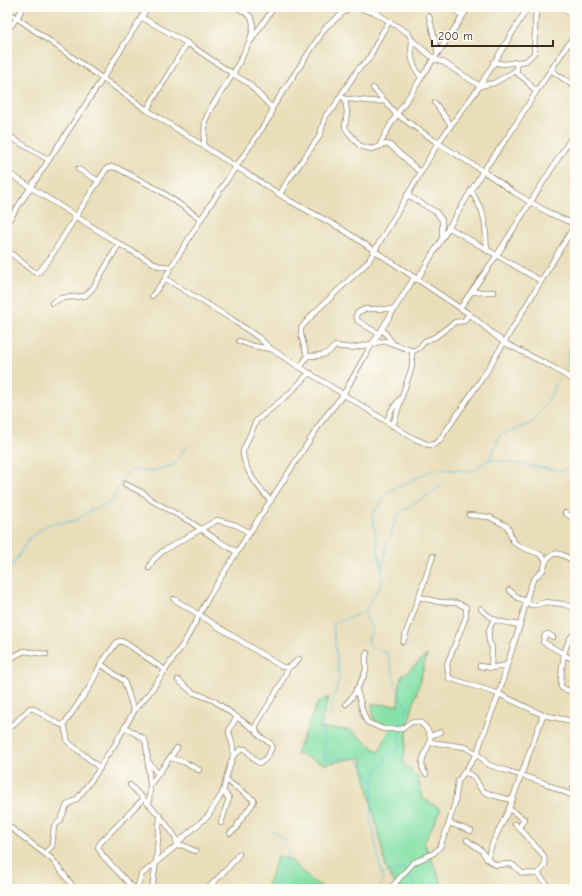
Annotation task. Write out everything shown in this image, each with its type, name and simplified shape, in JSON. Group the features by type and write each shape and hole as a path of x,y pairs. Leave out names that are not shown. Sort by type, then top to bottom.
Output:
{"street":[{"path":"7,31 23,7"},
{"path":"7,223 148,7"},
{"path":"237,7 251,17 253,25 249,45"},
{"path":"204,146 205,121 211,108 274,7"},
{"path":"152,296 166,278 201,219 271,115 272,108 326,27 350,7"},
{"path":"354,7 376,13 408,33 412,40 434,58 443,62 480,86 494,82 517,70 516,62"},
{"path":"452,7 462,16"},
{"path":"379,147 396,114 468,7"},
{"path":"301,367 306,356 301,335 301,328 314,313 364,266 374,252 438,143 480,86 528,7"},
{"path":"494,62 503,64 526,61 534,53 536,7"},
{"path":"559,7 575,16"},
{"path":"7,13 17,18 147,110 280,194 342,229 374,252 469,314 504,342 575,381"},
{"path":"429,16 438,53"},
{"path":"141,17 187,42 248,83 272,108"},
{"path":"280,194 319,137 326,115 343,97 359,68 368,60 389,22"},
{"path":"45,853 52,846 54,826 60,821 67,805 77,799 100,768 134,711 184,643 210,595 237,552 322,421 343,394 366,354 416,279 483,171 507,138 575,34"},
{"path":"412,40 411,51 413,64 421,78"},
{"path":"147,110 187,42"},
{"path":"551,70 575,87"},
{"path":"514,71 526,80 536,92"},
{"path":"166,278 233,320 258,337 271,349 413,438 432,445 439,441 485,374 574,227 572,223 551,214 530,202 396,114 378,96 373,88"},
{"path":"343,97 375,102 384,101"},
{"path":"343,97 346,112 345,127 360,146 369,148 390,144 420,172"},
{"path":"435,104 451,126"},
{"path":"460,308 497,255 575,132"},
{"path":"7,133 15,140 49,160"},
{"path":"7,252 34,272 39,272 50,258 107,168 112,167 117,168 159,190 201,219"},
{"path":"78,169 99,181"},
{"path":"7,172 31,186 119,244 159,266 171,268"},
{"path":"471,190 482,211 485,223 487,251"},
{"path":"407,195 436,212 442,220 442,238"},
{"path":"448,227 541,281"},
{"path":"52,303 61,298 85,296 93,288 119,244"},
{"path":"471,292 494,292"},
{"path":"379,334 358,321 356,316 358,313 365,310 395,309"},
{"path":"306,356 323,356 335,346 350,348 384,341 412,352 418,349 427,340 435,337 455,322 464,321 469,314"},
{"path":"382,329 393,344"},
{"path":"239,341 254,346 271,349"},
{"path":"393,426 412,367 412,352"},
{"path":"271,501 262,492 250,474 243,456 243,451 256,421 289,394 307,375 311,373"},
{"path":"387,421 402,396"},
{"path":"125,484 145,494 151,500 189,521 237,552"},
{"path":"565,513 575,519"},
{"path":"469,515 489,517 509,527 511,539 516,544 542,556 546,561"},
{"path":"149,568 153,560 163,551 182,541 213,521 220,520 236,525 250,533"},
{"path":"390,889 416,860 437,851 444,839 455,802 457,784 463,773 478,754 482,738 499,694 533,580 543,570 550,555 557,553 575,562"},
{"path":"403,642 433,556"},
{"path":"573,574 575,567"},
{"path":"509,590 518,598 531,605 536,606 546,602 563,604 575,608"},
{"path":"419,597 439,602 457,603 466,607 466,617 447,664 449,678 499,694 543,715 567,720 575,725"},
{"path":"174,599 282,667 288,668"},
{"path":"481,609 488,617 494,620 520,625"},
{"path":"491,668 492,647 489,643 488,634 489,628 494,620"},
{"path":"575,632 569,640 561,670 561,687 566,690 575,691"},
{"path":"553,637 548,634 545,635 543,642 575,660"},
{"path":"100,768 68,742 64,724 89,688 114,645 119,641 127,644 165,670"},
{"path":"7,651 12,656"},
{"path":"7,660 24,651 46,654"},
{"path":"346,704 353,696 366,671 365,656 367,653"},
{"path":"254,730 281,684 288,668 295,664 299,659"},
{"path":"102,664 124,681 134,711"},
{"path":"480,666 491,668 507,665"},
{"path":"178,680 192,692 213,700 254,730 272,746 263,762 258,762 245,749 242,749 233,756"},
{"path":"356,689 360,697 367,722 383,729 402,729 411,722 420,722 424,725 430,736 430,742 421,765 422,770 426,774"},
{"path":"7,731 30,708 57,723 62,725 64,724"},
{"path":"487,859 493,842 509,809 543,715"},
{"path":"143,798 98,847 103,856 136,889 141,875 208,816 223,791 233,756 233,747 229,732 237,717"},
{"path":"7,718 11,726"},
{"path":"125,727 144,738 146,743 150,785 149,804"},
{"path":"430,736 441,732"},
{"path":"430,742 465,747 478,754 489,765 521,775 573,795 575,784"},
{"path":"150,785 177,748"},
{"path":"171,758 184,762 199,770"},
{"path":"147,760 158,774"},
{"path":"463,773 470,774 476,779 482,790 512,800"},
{"path":"226,780 254,800 254,803 237,828 230,833"},
{"path":"130,785 160,816 175,836 176,845"},
{"path":"221,823 229,798 223,791"},
{"path":"509,809 524,819 520,828"},
{"path":"152,889 160,816"},
{"path":"449,823 471,831"},
{"path":"515,824 544,856 545,865 538,874"},
{"path":"7,825 45,853 75,889"},
{"path":"467,840 482,851 487,859 496,865 509,864 513,865 522,873 538,874 551,889"},
{"path":"176,845 182,845 195,851"},
{"path":"207,889 228,868 239,854"}],"green space":[{"path":"427,655 409,721 403,763 418,777 422,798 441,809 424,843 440,878 442,889 398,889 386,868 361,757 325,764 296,753 318,702 329,697 319,728 350,730 379,752 391,726 374,721 372,704 398,705 401,677"},
{"path":"278,856 290,859 312,881 326,889 266,889"}],"waterway":[{"path":"563,372 569,359 567,354 575,330"},
{"path":"490,459 500,435 532,423 550,397 561,375"},
{"path":"7,571 9,571 29,538 49,524 74,521 92,510 112,502 121,482 130,470 151,471 174,465 186,446"},
{"path":"380,889 383,880 371,820 373,783 356,757 325,760 322,724 329,715 339,679 333,624 364,612 382,582 382,570 372,515 389,491 435,469 474,471 489,459 562,471 575,465"},
{"path":"382,568 386,548 398,514 443,485"},
{"path":"364,613 373,630 368,638 370,647 387,653 401,700 408,706 400,727"},
{"path":"373,783 376,772 391,752 400,749 400,730"},
{"path":"272,831 285,840 289,854 274,889"},
{"path":"382,874 405,867 406,869"},
{"path":"408,872 416,889"}]}
